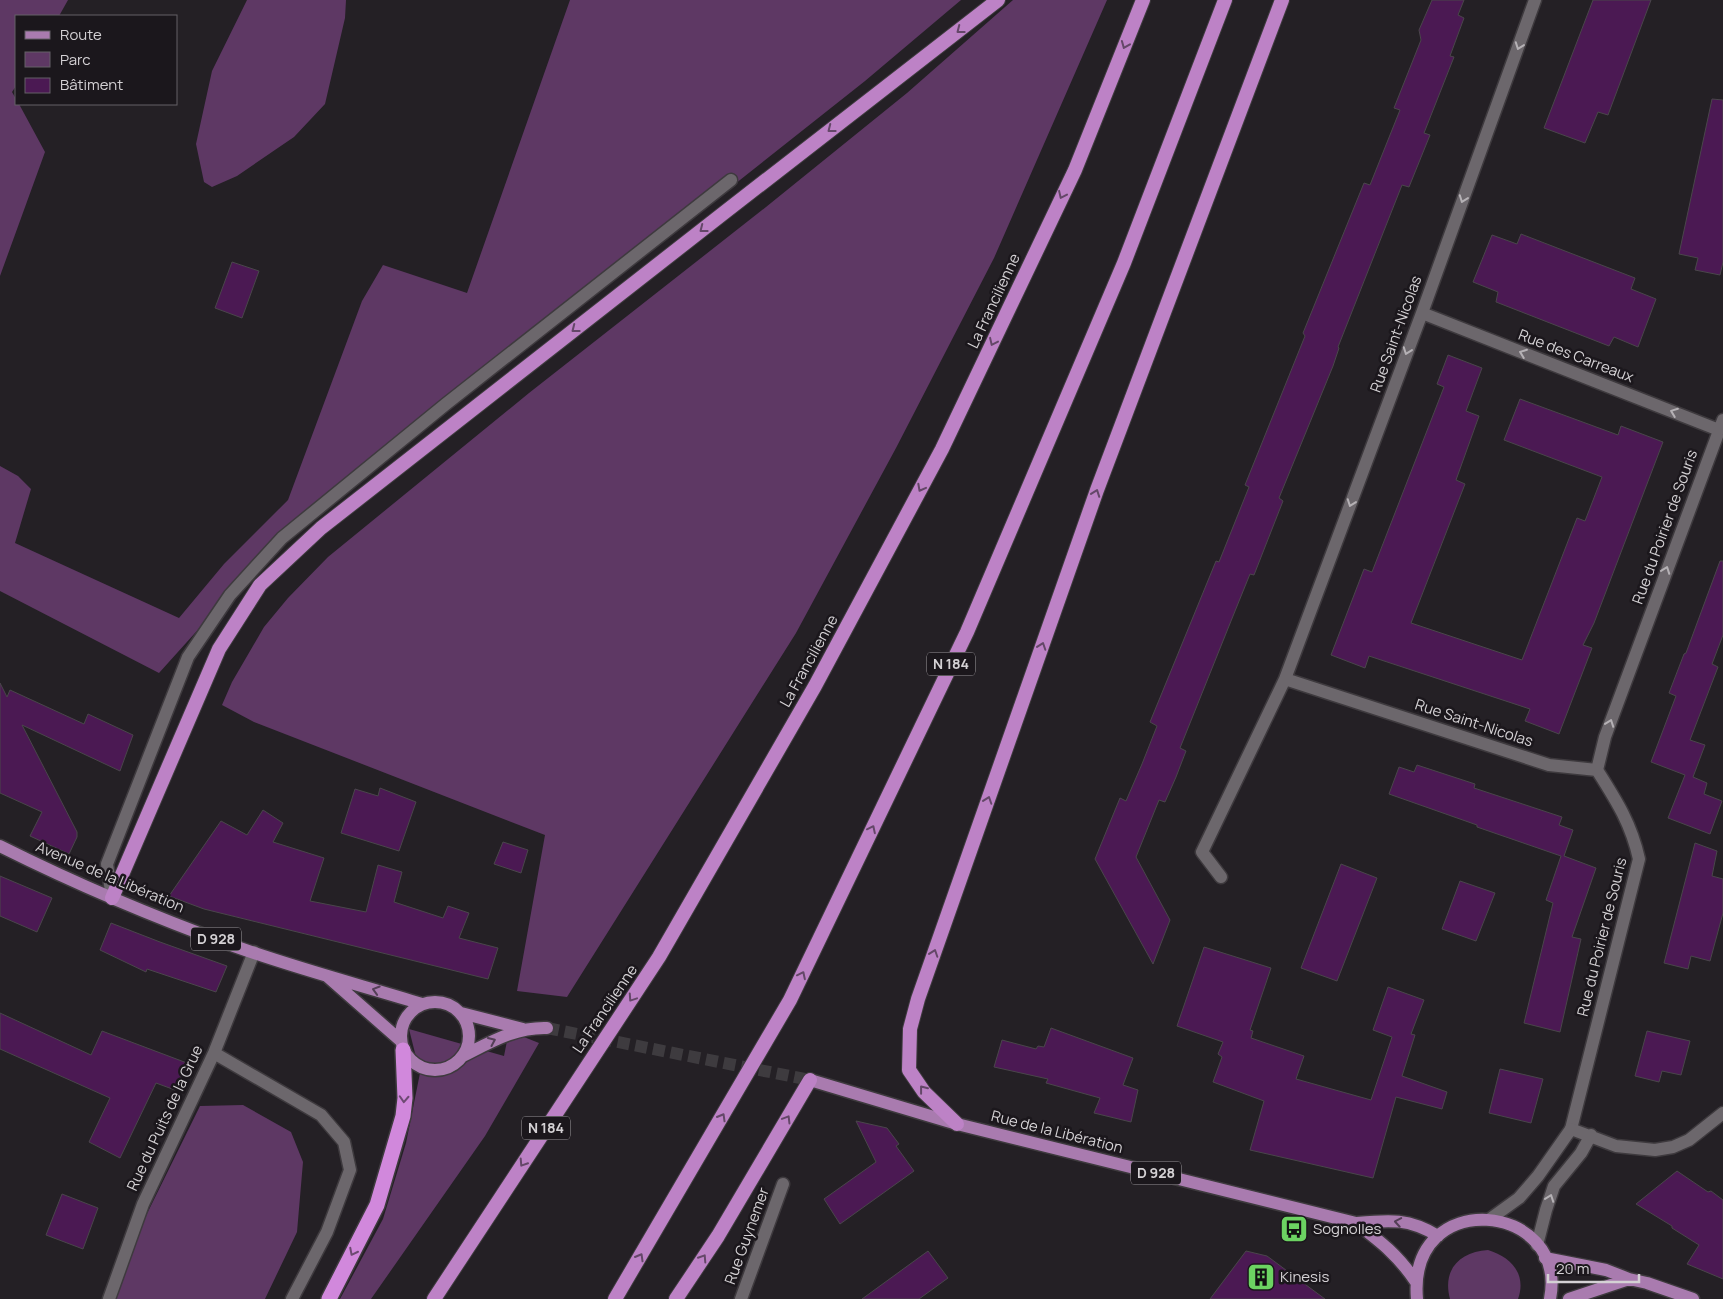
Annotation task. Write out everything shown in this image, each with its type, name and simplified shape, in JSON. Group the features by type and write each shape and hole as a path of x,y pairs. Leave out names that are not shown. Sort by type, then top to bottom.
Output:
{"highway":[{"path":"112,898 219,649 260,585 321,528 998,0"},
{"name":"La Francilienne","path":"434,1299 659,957 815,686 946,440 1074,170 1143,0"},
{"name":"N 184","path":"616,1299 790,1000 967,632 1124,264 1225,0"},
{"path":"957,1124 924,1092 909,1070 910,1029 918,999 1097,490 1282,0"},
{"path":"329,1299 377,1205 403,1116 405,1098 402,1045"},
{"path":"676,1299 718,1236 810,1080"}],"main road":[{"name":"Avenue de la Libération","path":"0,846 39,866 112,898 254,952 422,1004"},
{"name":"Avenue de la Libération","path":"323,973 402,1045"},
{"path":"461,1012 466,1020 470,1039 468,1048 455,1064 446,1069 426,1070 409,1059 402,1045 401,1032 403,1023 414,1009 422,1004 443,1002 461,1012 523,1029 547,1028"},
{"path":"463,1056 492,1041 523,1029"},
{"name":"Rue de la Libération","path":"810,1080 957,1124 1356,1222 1392,1220 1422,1227 1438,1236"},
{"path":"1417,1299 1416,1282 1419,1265 1426,1250 1438,1236 1449,1228 1462,1222 1476,1219 1490,1219 1508,1223 1524,1232 1537,1245 1545,1258 1550,1274 1550,1299"},
{"name":"Rue de la Libération","path":"1356,1222 1403,1262 1416,1282"},
{"path":"1545,1258 1606,1270 1693,1299"},
{"path":"1569,1299 1629,1279"}],"street":[{"name":"Rue Saint-Nicolas","path":"1221,877 1202,852 1285,679 1422,313 1535,0"},
{"path":"112,898 107,864 188,657 230,596 282,538 446,404 731,180"},
{"name":"Rue des Carreaux","path":"1422,313 1721,425"},
{"name":"Rue du Poirier de Souris","path":"1490,1219 1519,1198 1538,1176 1571,1128 1639,859 1635,839 1625,814 1597,770 1604,737 1721,425"},
{"name":"Rue Saint-Nicolas","path":"1285,679 1549,765 1597,770"},
{"name":"Rue du Puits de la Grue","path":"109,1299 143,1204 214,1053 254,952"},
{"path":"214,1053 321,1115 344,1142 350,1170 327,1232 292,1299"},
{"path":"1571,1128 1616,1146 1655,1150 1673,1148 1689,1140 1723,1113"},
{"path":"1537,1245 1554,1186 1581,1153 1591,1135"},
{"name":"Rue Guynemer","path":"741,1299 783,1184"}],"green space":[{"path":"0,0 68,0 60,15 15,15 15,88 12,92 15,97 15,105 20,105 45,152 0,276"},
{"path":"247,0 346,0 345,18 325,104 294,137 237,176 212,187 204,182 196,144 212,71"},
{"path":"570,0 961,0 865,81 285,540 159,673 0,591 0,466 18,476 31,489 15,543 179,618 224,564 288,500 362,301 383,265 467,293"},
{"path":"1013,0 1107,0 994,258 896,448 796,633 567,997 517,991 545,835 254,722 222,705 232,682 264,627 288,598 328,557 529,393 766,207 907,93"},
{"path":"409,1029 504,1056 509,1031 539,1043 485,1136 371,1299 340,1299 383,1219 406,1143 420,1073"},
{"path":"243,1105 291,1132 303,1162 297,1232 265,1299 105,1299 200,1106"},
{"path":"1488,1250 1504,1257 1519,1274 1520,1290 1518,1299 1450,1299 1449,1279 1455,1264 1469,1254"}],"building":[{"path":"1432,0 1464,0 1458,15 1464,18 1450,56 1454,57 1424,133 1430,135 1409,187 1402,185 1338,347 1333,366 1279,498 1283,501 1254,575 1250,574 1180,748 1186,751 1176,777 1165,802 1159,800 1136,857 1170,920 1153,964 1095,859 1120,798 1126,801 1142,764 1157,726 1150,722 1216,561 1219,562 1249,487 1245,485 1305,336 1303,333 1364,183 1370,185 1400,110 1394,108 1421,40 1419,30"},
{"path":"1593,0 1651,0 1608,115 1598,112 1585,143 1544,128"},
{"path":"1712,99 1723,100 1723,262 1720,275 1695,270 1698,258 1679,254"},
{"path":"1521,234 1635,278 1631,289 1656,299 1638,347 1614,337 1609,346 1496,302 1498,292 1473,282 1492,235 1517,244"},
{"path":"232,262 259,271 242,318 215,308"},
{"path":"1448,355 1482,368 1466,411 1479,416 1456,480 1465,484 1411,623 1522,660 1577,518 1585,521 1602,477 1504,440 1520,399 1618,435 1621,426 1663,442 1594,623 1583,645 1592,648 1559,734 1525,721 1530,709 1369,656 1365,668 1331,655 1364,569 1372,572 1444,387 1437,384"},
{"path":"1720,561 1723,561 1723,635 1712,664 1718,667 1690,740 1705,745 1693,777 1707,783 1704,794 1722,801 1710,834 1668,818 1685,775 1651,762 1676,696 1669,693"},
{"path":"0,683 7,697 10,690 84,724 88,714 133,735 120,771 22,725 77,832 77,837 69,854 30,836 42,812 0,793"},
{"path":"1417,765 1475,784 1474,788 1562,817 1559,825 1573,830 1564,856 1596,868 1572,937 1581,939 1560,1032 1524,1023 1553,903 1546,900 1561,856 1389,794 1399,767 1414,772"},
{"path":"380,788 416,802 399,851 341,833 355,789 378,796"},
{"path":"263,810 283,823 273,842 324,858 310,901 366,912 378,865 402,872 394,902 443,918 448,906 469,913 459,938 498,948 488,979 204,909 169,896 221,821 247,835"},
{"path":"503,842 528,850 521,873 494,864"},
{"path":"1695,843 1717,851 1712,876 1723,879 1723,913 1710,961 1691,956 1688,969 1664,963"},
{"path":"1341,864 1377,878 1337,981 1301,968"},
{"path":"0,876 52,898 37,932 0,916"},
{"path":"1460,881 1495,893 1476,941 1442,929"},
{"path":"111,923 227,966 216,992 147,969 146,972 100,950"},
{"path":"1204,947 1271,968 1250,1030 1253,1031 1251,1038 1304,1056 1296,1079 1371,1100 1392,1037 1373,1030 1388,987 1424,1000 1411,1034 1415,1035 1402,1076 1447,1092 1442,1109 1396,1097 1373,1178 1250,1150 1264,1101 1213,1082 1222,1057 1218,1054 1223,1042 1177,1026"},
{"path":"0,1013 91,1055 102,1031 187,1063 175,1090 156,1083 120,1158 89,1142 110,1098 0,1049"},
{"path":"1051,1028 1133,1058 1123,1085 1138,1090 1131,1122 1094,1113 1100,1098 1046,1083 1048,1079 994,1067 1002,1040 1036,1049 1038,1046 1044,1047"},
{"path":"1647,1031 1690,1041 1681,1075 1662,1071 1659,1082 1635,1076"},
{"path":"1500,1069 1543,1079 1531,1123 1489,1113"},
{"path":"856,1121 887,1128 899,1144 896,1146 914,1171 840,1224 824,1199 876,1162"},
{"path":"1677,1171 1723,1200 1723,1279 1687,1264 1699,1245 1636,1204"},
{"path":"62,1194 98,1208 83,1249 46,1235"},
{"path":"928,1251 948,1278 919,1299 862,1299"},
{"name":"Kinesis","path":"1246,1251 1267,1256 1325,1299 1210,1299"}],"tunnel":[{"path":"547,1028 810,1080"}],"place":[{"name":"Sognolles","path":"1294,1229"},
{"name":"Kinesis","path":"1261,1277"}]}
